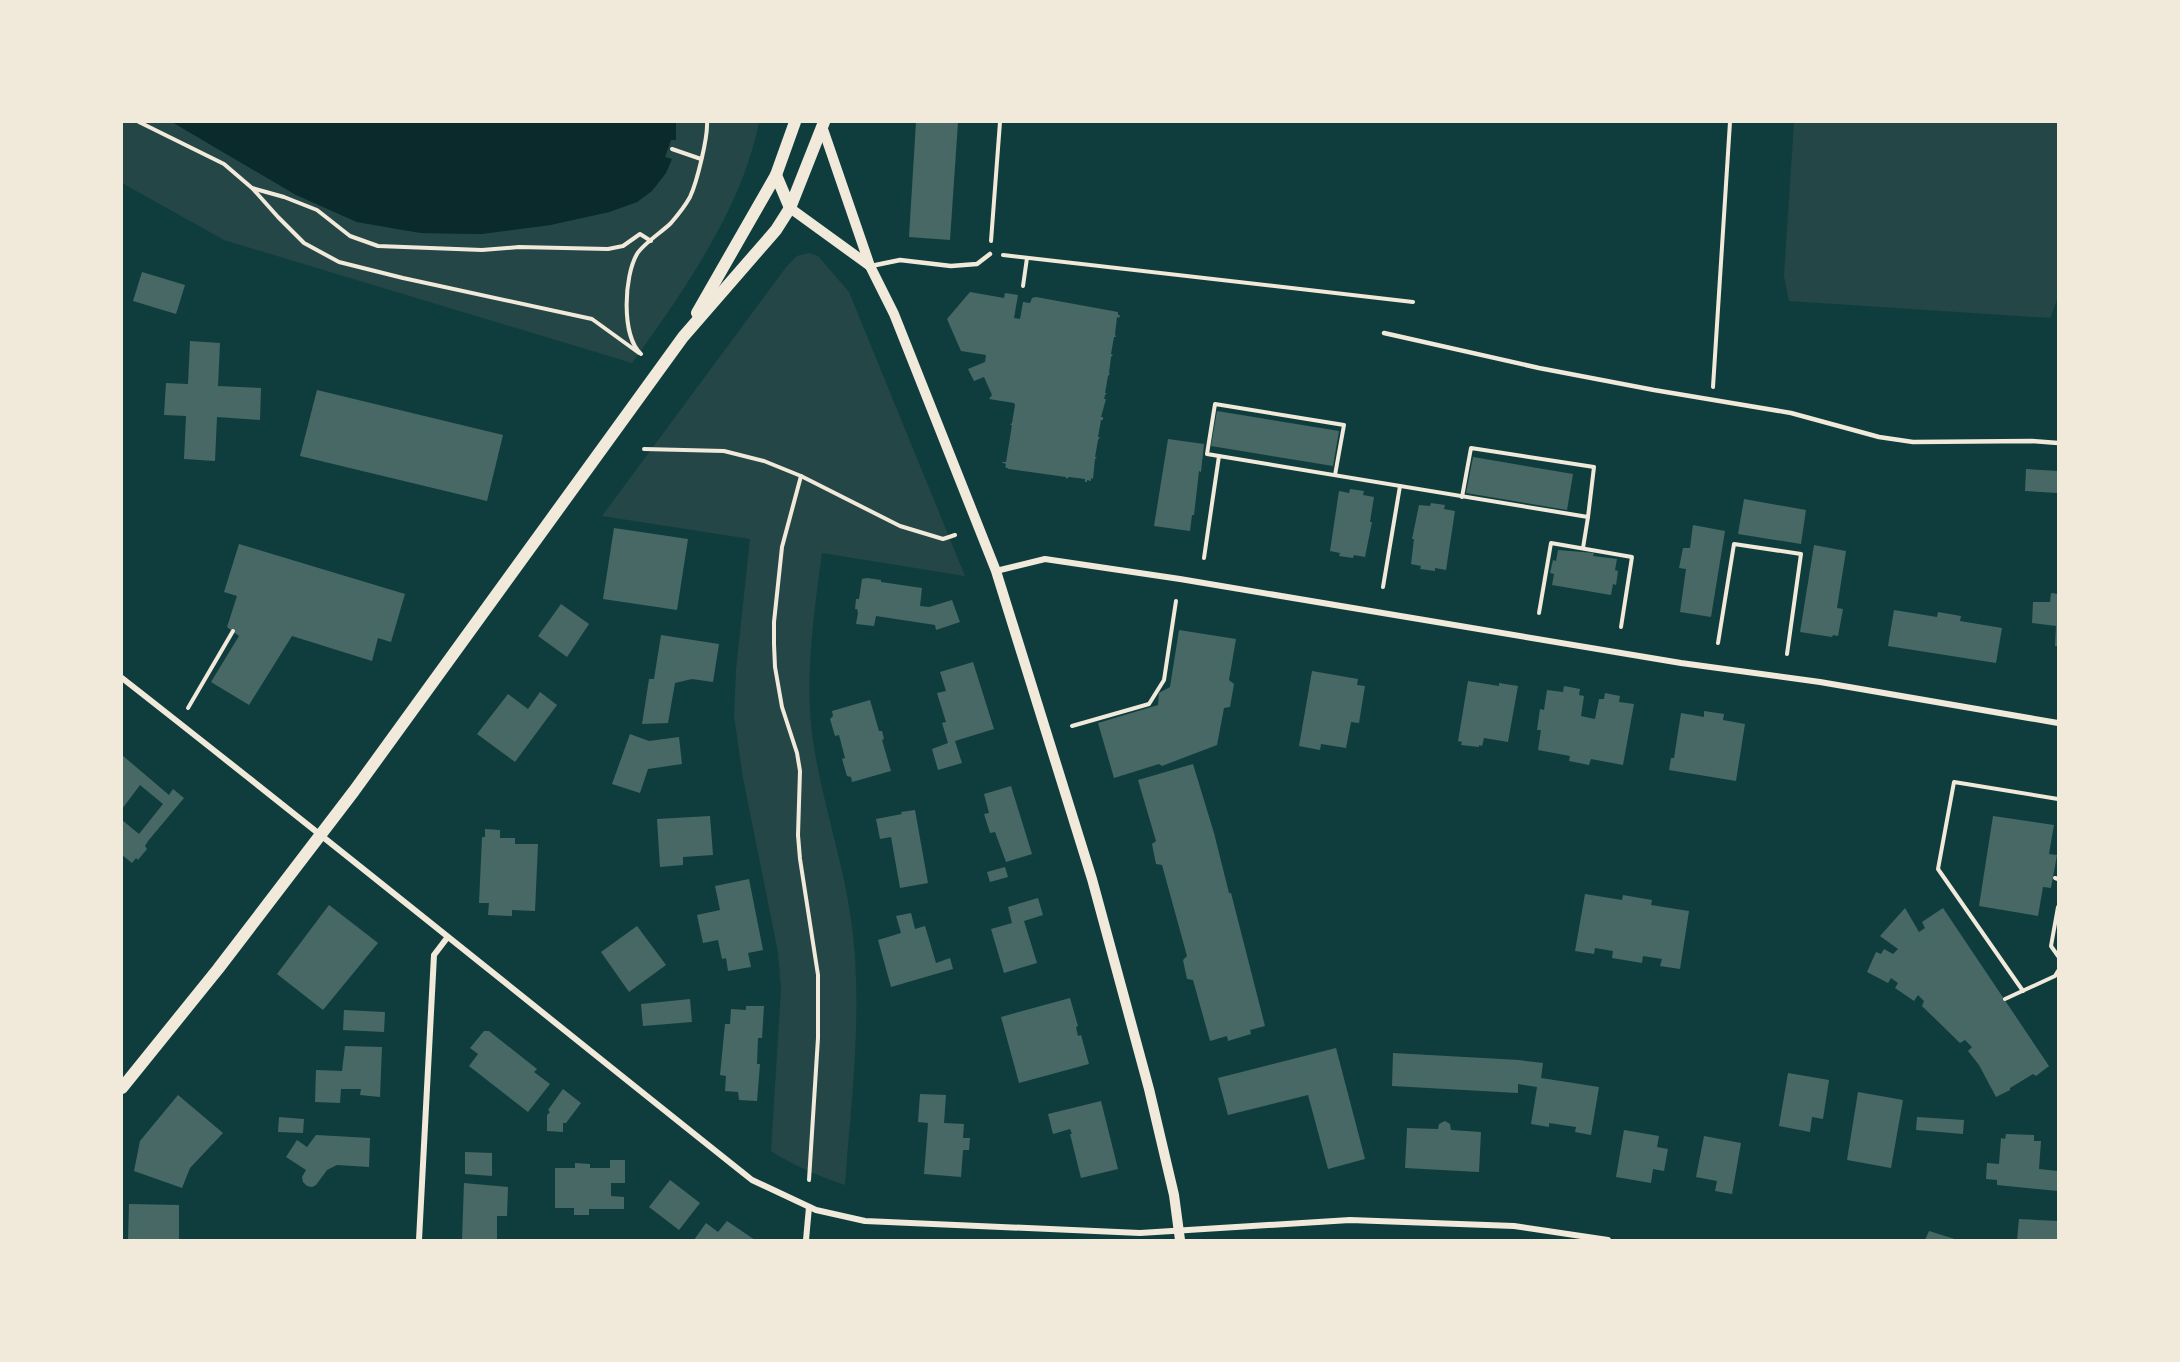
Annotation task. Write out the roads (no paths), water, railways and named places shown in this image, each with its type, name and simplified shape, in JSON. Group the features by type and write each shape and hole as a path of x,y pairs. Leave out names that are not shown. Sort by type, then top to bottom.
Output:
{"main road":[{"path":"683,338 776,175 795,122"},
{"path":"122,1088 218,969 321,834 683,338 776,230 790,208 824,125"},
{"path":"776,175 790,208"}],"street":[{"path":"824,125 870,266 894,314 996,571 1092,879 1149,1089 1174,1195 1180,1236"},
{"path":"790,208 870,266"},
{"path":"996,571 1046,560 1180,579 1681,663 1820,682 2058,723"},
{"path":"122,678 321,834 447,938 752,1180 809,1207 865,1221 1180,1236 1350,1220 1514,1226 1608,1240"},
{"path":"419,1240 434,956 447,938"},
{"path":"806,1240 809,1207"}],"lane":[{"path":"870,266 900,260 951,266 977,264 990,254"},
{"path":"1384,333 1539,368 1791,413 1879,437 1913,442 2032,441 2058,443"}]}
